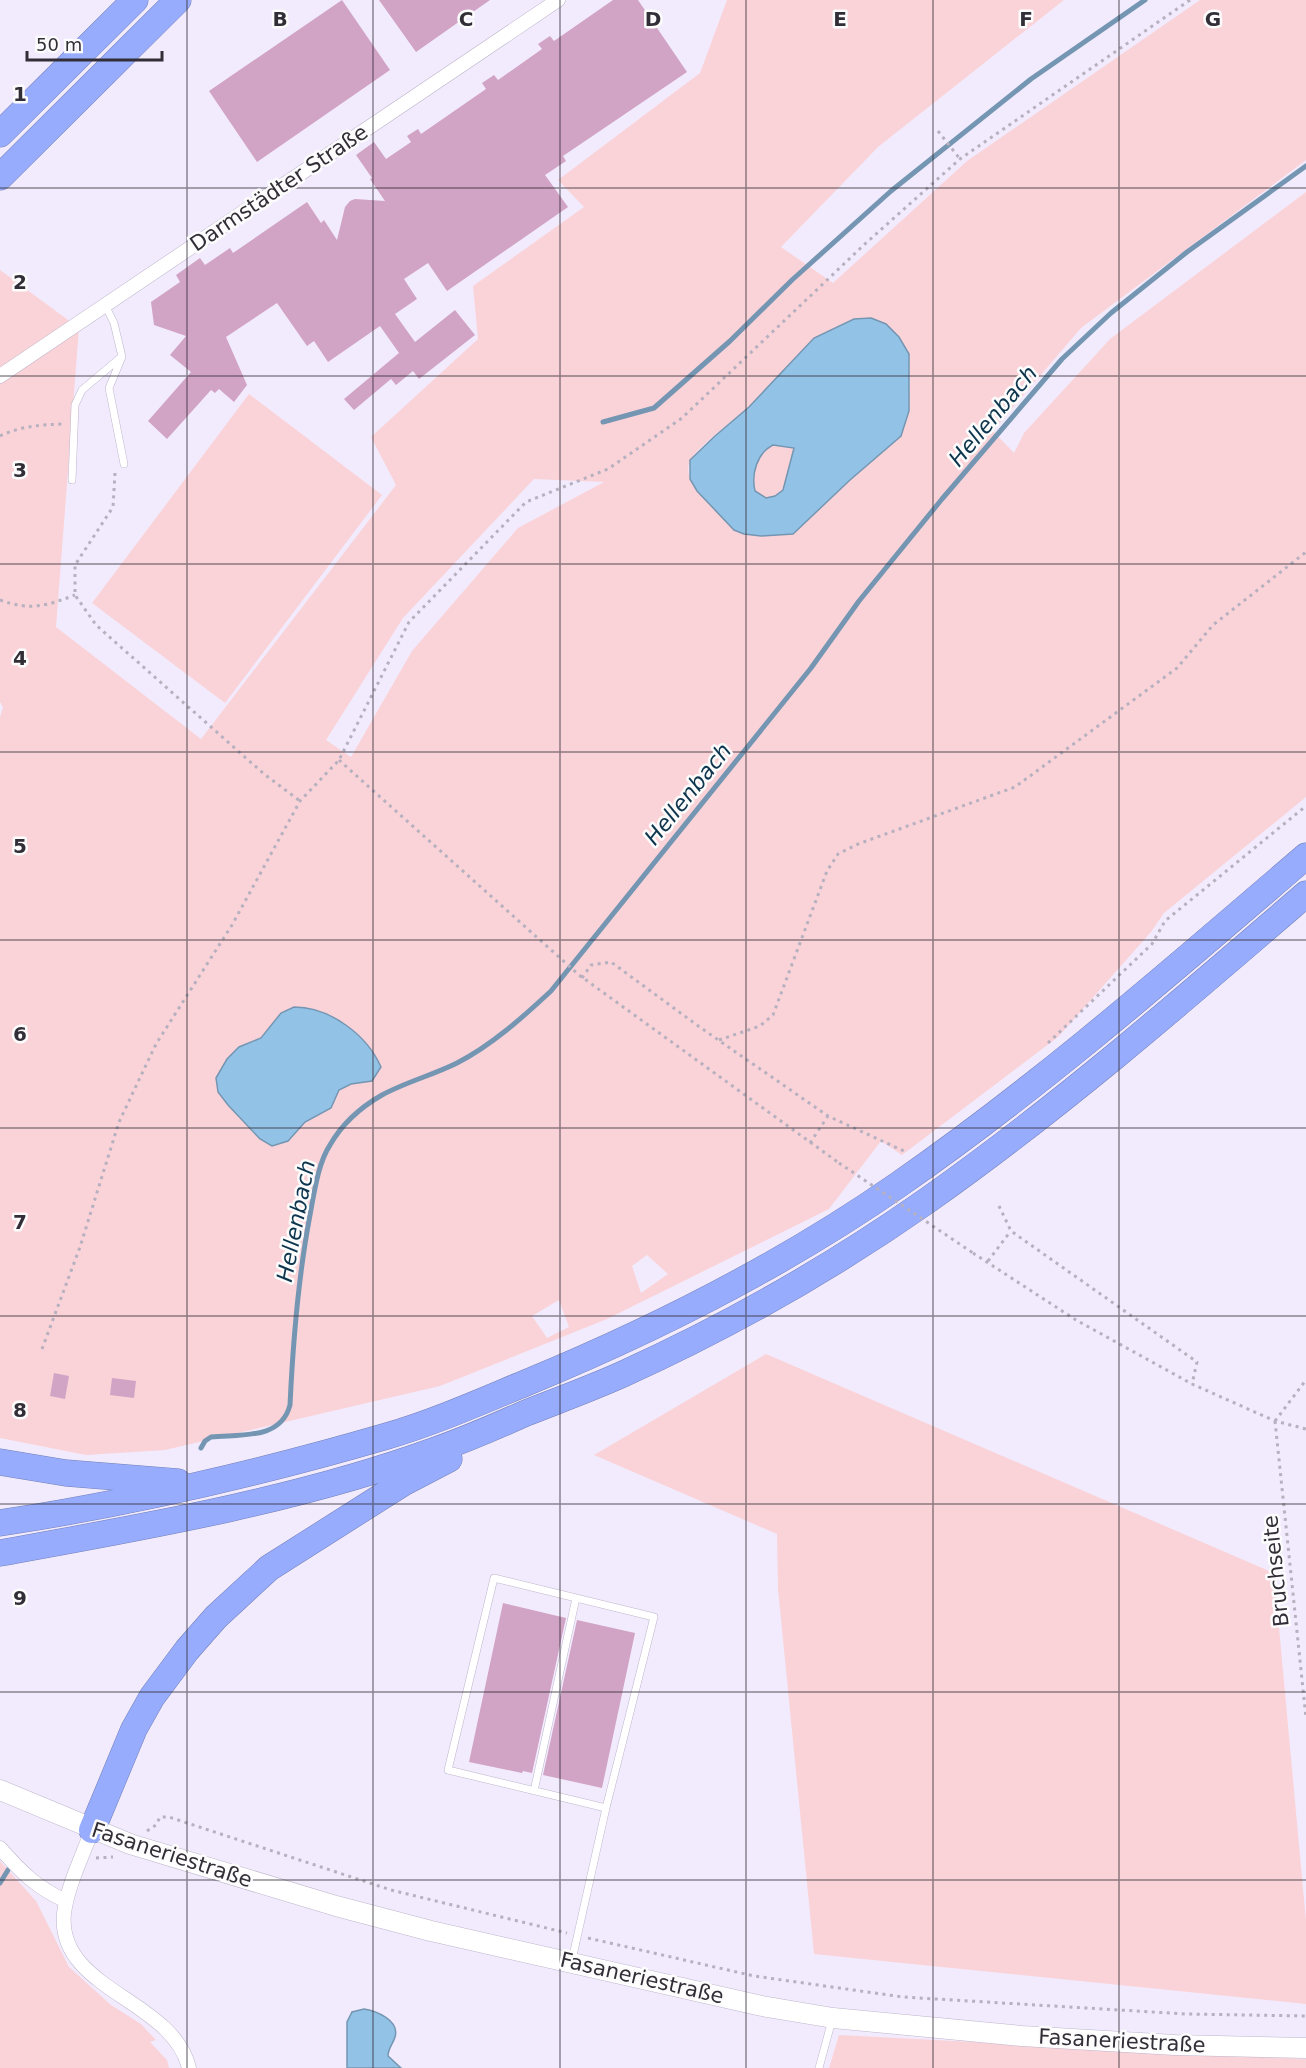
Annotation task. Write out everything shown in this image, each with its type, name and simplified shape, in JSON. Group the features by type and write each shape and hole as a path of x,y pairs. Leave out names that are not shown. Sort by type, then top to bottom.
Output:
{"highway":[{"path":"0,134 135,0"},
{"path":"0,177 178,0"},
{"path":"0,1523 145,1498 390,1435 480,1402 609,1348 733,1285 896,1186 1019,1096 1092,1039 1306,856"},
{"path":"0,1553 102,1535 279,1497 436,1450 623,1374 745,1313 848,1253 928,1200 1031,1124 1103,1067 1306,894"},
{"path":"92,1830 134,1729 152,1697 187,1650 216,1617 270,1568 403,1483 577,1393"},
{"path":"0,1462 66,1473 206,1484"}],"street":[{"name":"Darmstädter Straße","path":"0,376 558,0"},
{"name":"Fasaneriestraße","path":"0,1790 130,1844 382,1919 762,2006 833,2018 1022,2036 1175,2045 1306,2048"},
{"name":"Fasaneriestraße","path":"92,1830 66,1901 64,1928 69,1945 77,1959 96,1978 158,2021 180,2047 189,2068"},
{"path":"0,1848 34,1883 46,1892 66,1901"}],"lane":[{"path":"105,305 114,323 122,357 109,388 124,464"},
{"path":"72,480 75,405 82,390 122,357"},
{"path":"571,1962 606,1808 654,1617 494,1578 448,1770 606,1808"},
{"path":"534,1791 576,1598"},
{"path":"819,2068 833,2018"}],"path":[{"path":"42,1349 81,1247 119,1122 156,1044 232,925 300,801 339,760 409,622 526,502 608,469 682,418 867,242 960,159 1190,0"},
{"path":"938,131 960,159"},
{"path":"0,436 18,428 74,424"},
{"path":"124,464 116,472 112,507 75,565 75,595 96,625 264,774 300,801"},
{"path":"719,1040 760,1026 774,1015 827,871 838,854 858,844 1015,787 1177,668 1213,625 1306,552"},
{"path":"0,600 18,606 48,605 75,595"},
{"path":"339,760 581,976 810,1143 1076,1320 1192,1384 1275,1420 1306,1429"},
{"path":"1040,1050 1152,944 1165,921 1306,806"},
{"path":"581,976 591,965 611,962 828,1116 906,1152 914,1150"},
{"path":"810,1143 828,1116"},
{"path":"999,1206 1011,1231 1197,1362 1192,1384"},
{"path":"988,1261 1011,1231"},
{"path":"1275,1420 1306,1380"},
{"name":"Bruchseite","path":"1275,1420 1306,1718"},
{"path":"130,1844 156,1825 160,1817 169,1817 391,1890 577,1936 754,1976 903,1997 1186,2014 1306,2016"}],"shaded area":[{"path":"727,0 1064,0 878,147 781,247 833,283 967,161 1200,0 1306,0 1306,160 1081,328 993,431 1014,453 1024,433 1110,339 1306,192 1306,797 1164,913 1151,932 1058,1037 902,1155 881,1141 829,1209 607,1319 440,1386 165,1450 86,1455 0,1438 0,717 3,707 0,702 0,270 79,328 56,627 201,739 396,485 371,437 478,339 473,286 584,207 558,180 700,73","holes":["814,338 909,354 910,387 850,480 793,534 697,491 688,469 690,461 700,448 757,400","534,479 604,482 518,528 412,651 351,757 326,740 403,618","647,1255 668,1274 641,1293 632,1266","559,1300 569,1327 547,1338 532,1316"]},
{"path":"249,394 382,495 225,703 92,603"},
{"path":"773,445 794,448 783,490 775,496 766,498 755,491 754,478 759,459"},
{"path":"766,1354 1274,1573 1306,1921 1306,2004 814,1954 778,1589 777,1534 594,1455"},
{"path":"0,1861 36,1901 69,1967 111,2005 141,2024 156,2040 150,2042 167,2060 169,2068 0,2068"},
{"path":"839,2035 1306,2059 1306,2068 829,2068"}],"water":[{"path":"871,318 886,324 899,337 909,354 909,411 901,436 793,534 761,536 734,530 697,491 690,479 690,460 749,407 814,338 854,319","holes":["773,445 794,448 783,490 775,496 766,498 755,491 756,465 763,453"]},
{"path":"294,1007 321,1012 346,1025 367,1044 381,1067 372,1081 351,1084 339,1090 331,1108 305,1122 288,1141 272,1146 260,1139 228,1105 218,1092 216,1078 227,1059 239,1047 261,1038 281,1013"},
{"path":"364,2009 380,2014 391,2021 396,2031 388,2056 401,2068 347,2068 347,2022 352,2012"}],"building":[{"path":"342,0 390,70 257,162 209,91"},
{"path":"379,0 490,0 416,52"},
{"path":"613,0 638,0 687,72 563,156 566,161 545,175 568,207 447,291 428,263 404,279 417,299 395,314 415,342 455,310 475,335 419,379 413,371 396,385 391,379 354,410 344,399 399,353 380,326 328,362 314,341 307,346 277,303 226,337 247,385 234,402 219,389 215,393 211,390 167,439 148,421 191,372 170,355 186,336 154,325 151,302 180,282 176,275 200,258 205,265 230,248 233,253 307,202 321,223 324,220 337,240 345,207 350,201 355,199 385,201 356,155 374,142 386,159 411,142 407,136 418,129 421,134 486,89 482,83 494,75 498,80 542,49 538,44 550,36 554,41"},
{"path":"54,1373 69,1376 65,1399 50,1396"},
{"path":"112,1378 136,1381 134,1398 110,1395"},
{"path":"503,1603 566,1618 532,1773 469,1762"},
{"path":"577,1620 635,1633 602,1788 543,1775"}],"waterway":[{"path":"603,422 654,408 730,341 792,280 891,191 1031,79 1145,0"},
{"name":"Hellenbach","path":"201,1448 211,1437 247,1435 269,1430 285,1416 290,1405 299,1286 315,1188 326,1152 346,1123 382,1095 448,1067 483,1048 551,991 811,668 859,601 942,499 1062,359 1111,313 1187,252 1306,166"},
{"name":"Hellenbach","path":"0,1883 8,1870"}]}
